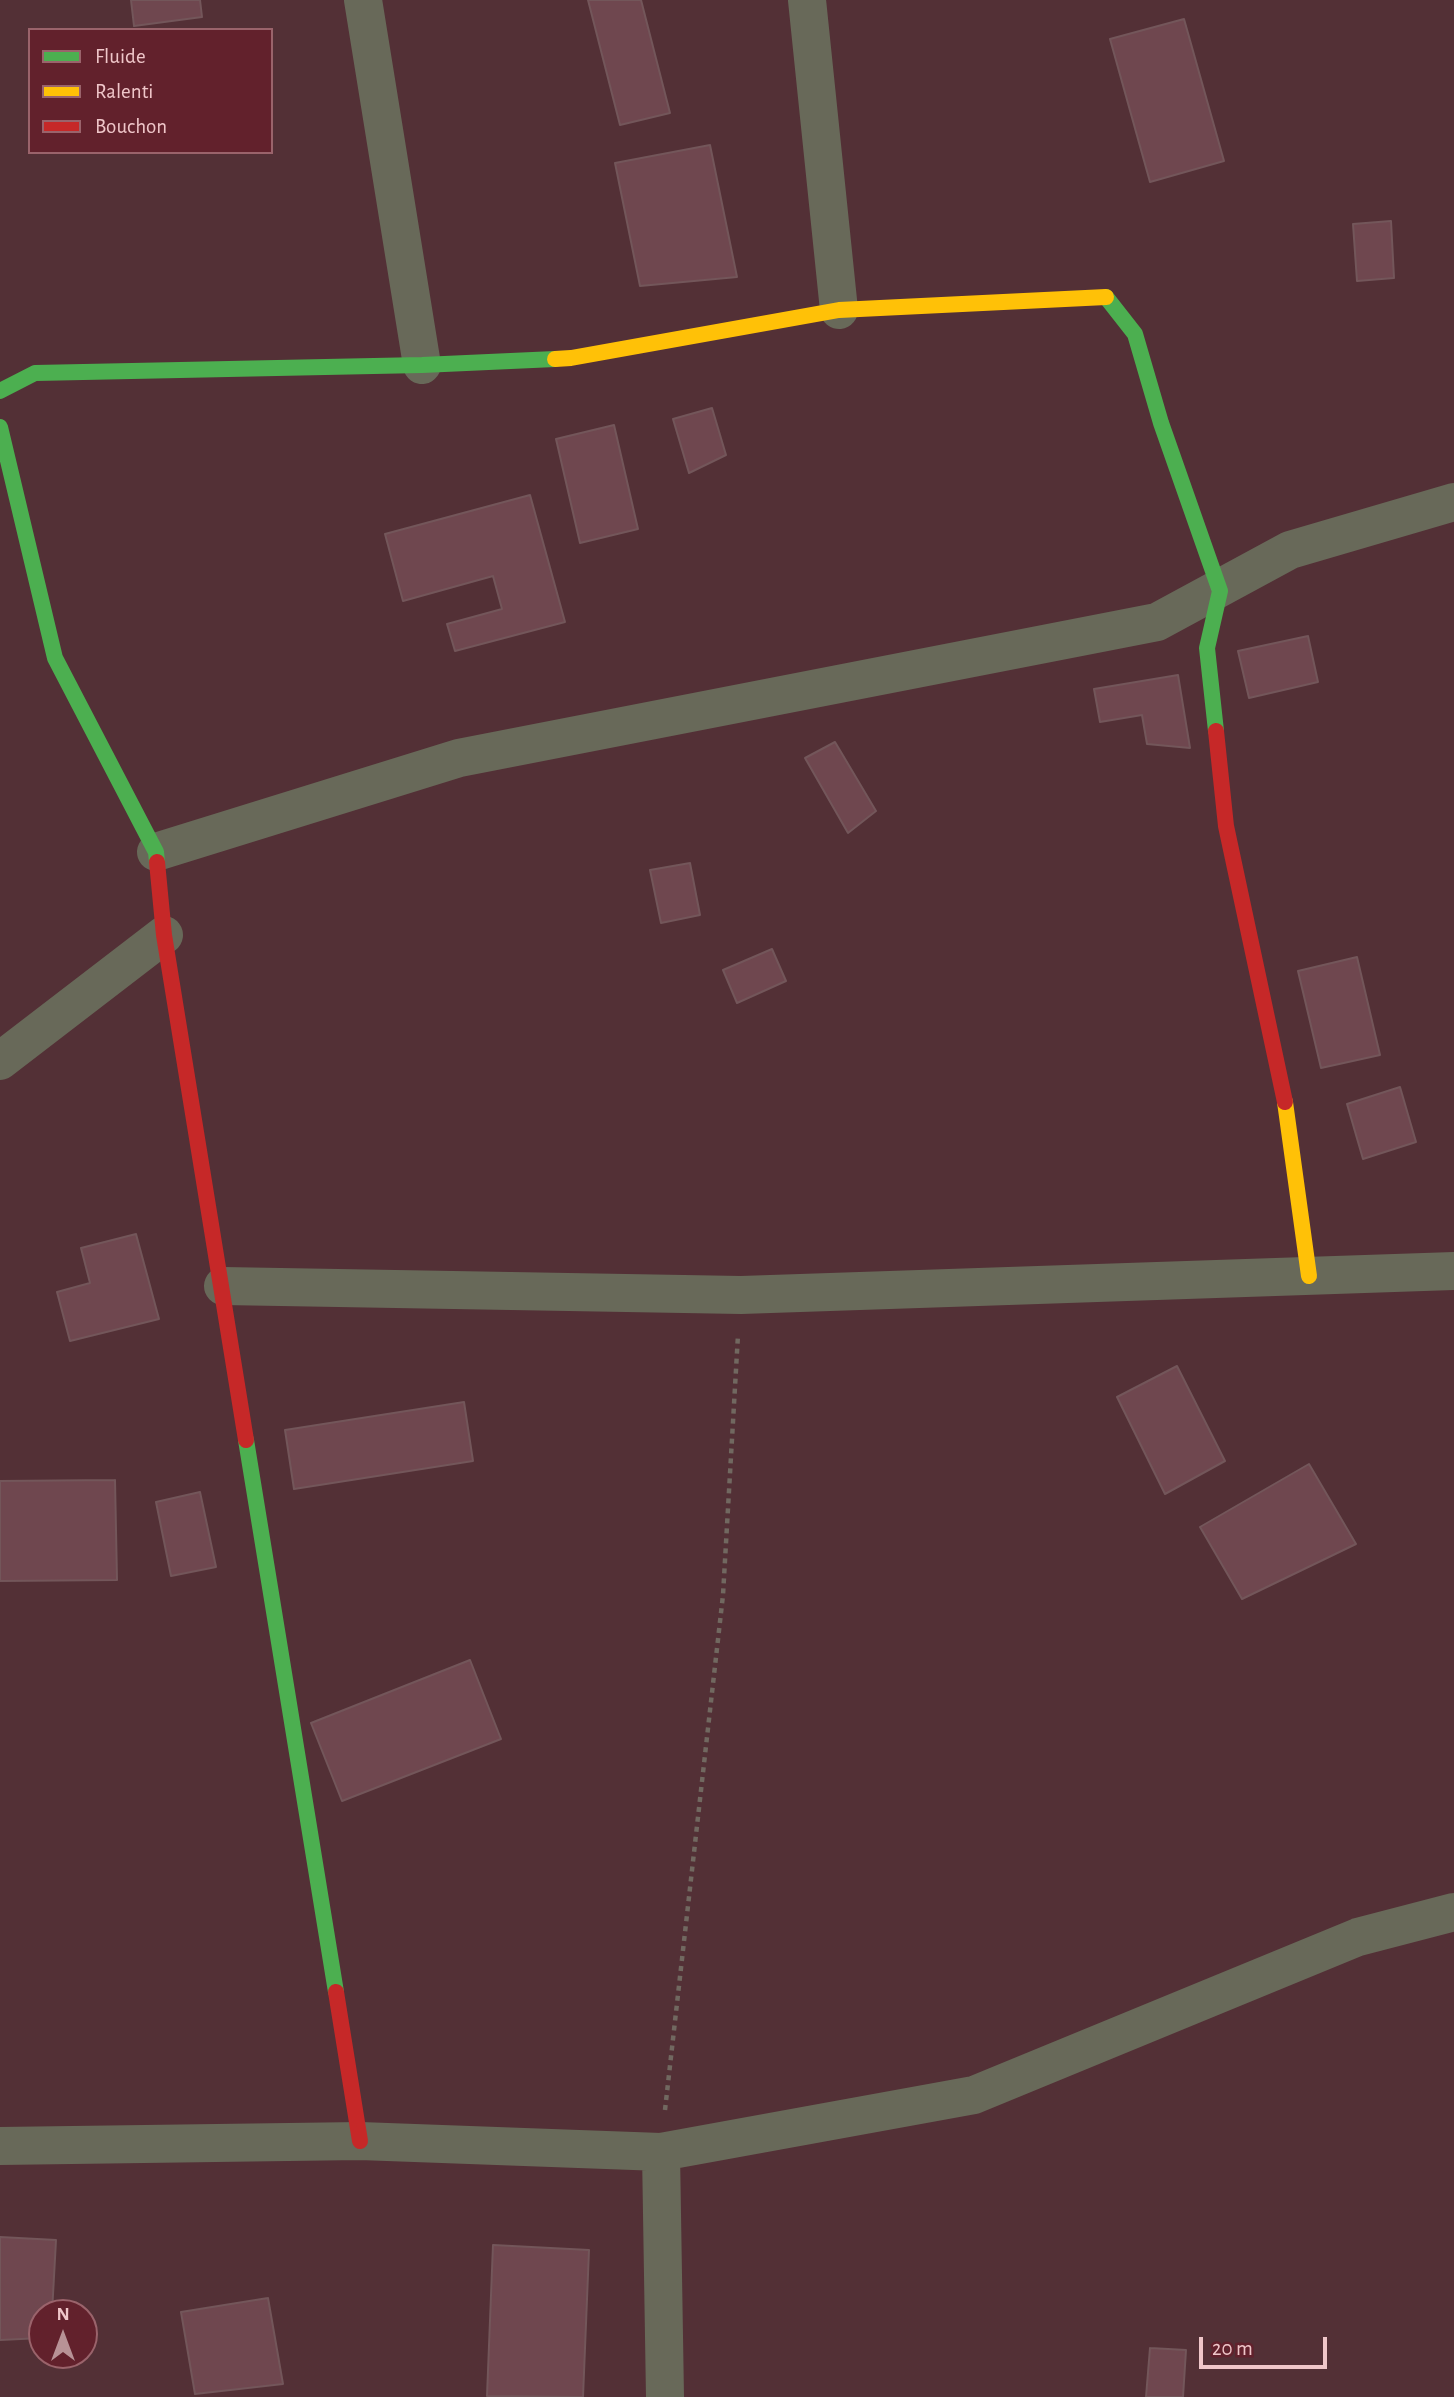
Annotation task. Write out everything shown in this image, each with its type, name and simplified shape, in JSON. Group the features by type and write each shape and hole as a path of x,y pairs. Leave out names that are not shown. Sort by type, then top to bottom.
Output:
{"street":[{"path":"363,0 422,365"},
{"path":"807,0 839,310"},
{"path":"0,391 35,373 422,365 571,358 839,310 1105,296 1135,334 1161,423 1220,590 1207,648 1226,826 1284,1093 1309,1276"},
{"path":"0,427 55,658 156,852 164,935 360,2141"},
{"path":"156,852 459,758 1157,622 1290,550 1454,502"},
{"path":"0,1061 164,935"},
{"path":"223,1286 741,1295 1454,1271"},
{"path":"0,2146 360,2141 661,2152 974,2095 1358,1937 1454,1912"},
{"path":"661,2152 664,2397"}],"path":[{"path":"661,2152 723,1595 741,1295"}],"building":[{"path":"131,0 200,0 202,17 134,26"},
{"path":"588,0 641,0 670,113 620,125"},
{"path":"1184,19 1224,161 1150,182 1110,39"},
{"path":"710,145 737,277 640,286 615,163"},
{"path":"1391,221 1394,278 1357,281 1353,224"},
{"path":"712,408 726,455 689,473 673,419"},
{"path":"614,425 638,529 580,543 556,439"},
{"path":"530,495 565,622 455,651 447,624 502,609 493,576 403,601 385,534"},
{"path":"1308,636 1318,682 1249,698 1238,651"},
{"path":"1178,675 1190,748 1147,744 1142,715 1100,722 1094,689"},
{"path":"835,742 876,811 848,833 805,758"},
{"path":"690,863 700,915 661,923 650,870"},
{"path":"772,949 786,981 737,1003 723,970"},
{"path":"1357,957 1380,1055 1321,1068 1298,971"},
{"path":"1400,1087 1416,1142 1363,1159 1347,1104"},
{"path":"136,1234 159,1319 70,1341 57,1292 90,1283 81,1248"},
{"path":"1177,1366 1225,1461 1165,1494 1117,1397"},
{"path":"464,1402 473,1461 294,1489 285,1430"},
{"path":"1309,1464 1356,1544 1242,1599 1200,1527"},
{"path":"115,1480 117,1580 0,1581 0,1481"},
{"path":"200,1492 216,1567 171,1576 156,1502"},
{"path":"470,1660 501,1739 342,1801 311,1723"},
{"path":"0,2237 56,2240 53,2299 28,2299 28,2339 0,2340"},
{"path":"493,2245 589,2250 583,2397 487,2396"},
{"path":"268,2298 283,2384 195,2394 181,2312"},
{"path":"1150,2348 1186,2350 1183,2397 1146,2397"}],"traffic: fast":[{"path":"1106,297 1135,334 1161,423 1220,591 1207,648 1216,731"},
{"path":"0,391 35,373 422,365 555,359"},
{"path":"0,427 55,658 156,852 157,862"},
{"path":"246,1440 336,1992"}],"traffic: slow":[{"path":"555,359 839,310 1106,297"},
{"path":"1285,1102 1309,1276"}],"traffic: jam":[{"path":"1216,731 1226,826 1285,1102"},
{"path":"157,862 164,935 246,1440"},
{"path":"336,1992 360,2141"}]}
